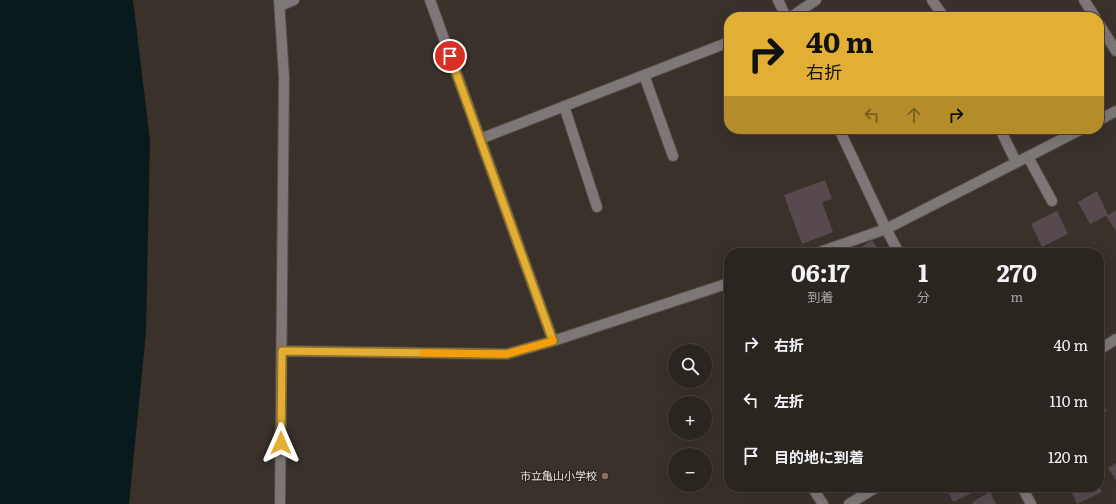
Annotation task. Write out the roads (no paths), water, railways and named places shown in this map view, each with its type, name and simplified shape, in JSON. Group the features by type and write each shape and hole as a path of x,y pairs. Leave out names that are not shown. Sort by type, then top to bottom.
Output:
{"street":[{"path":"280,504 284,77 279,3 294,0"},
{"path":"430,0 553,341"},
{"path":"778,0 784,12"},
{"path":"798,12 816,0"},
{"path":"932,0 940,12"},
{"path":"1084,0 1092,12"},
{"path":"1104,32 1116,51"},
{"path":"480,139 724,44"},
{"path":"644,75 672,156"},
{"path":"564,106 597,207"},
{"path":"1104,117 1116,111"},
{"path":"841,134 896,248"},
{"path":"1002,134 1016,162"},
{"path":"831,248 886,229 1072,134"},
{"path":"1028,157 1052,201"},
{"path":"282,351 507,354 553,341 724,285"},
{"path":"1104,347 1116,339"},
{"path":"815,492 823,504"},
{"path":"849,504 869,492"},
{"path":"1025,492 1031,504"}],"place":[{"name":"市立亀山小学校","path":"605,476"}]}
